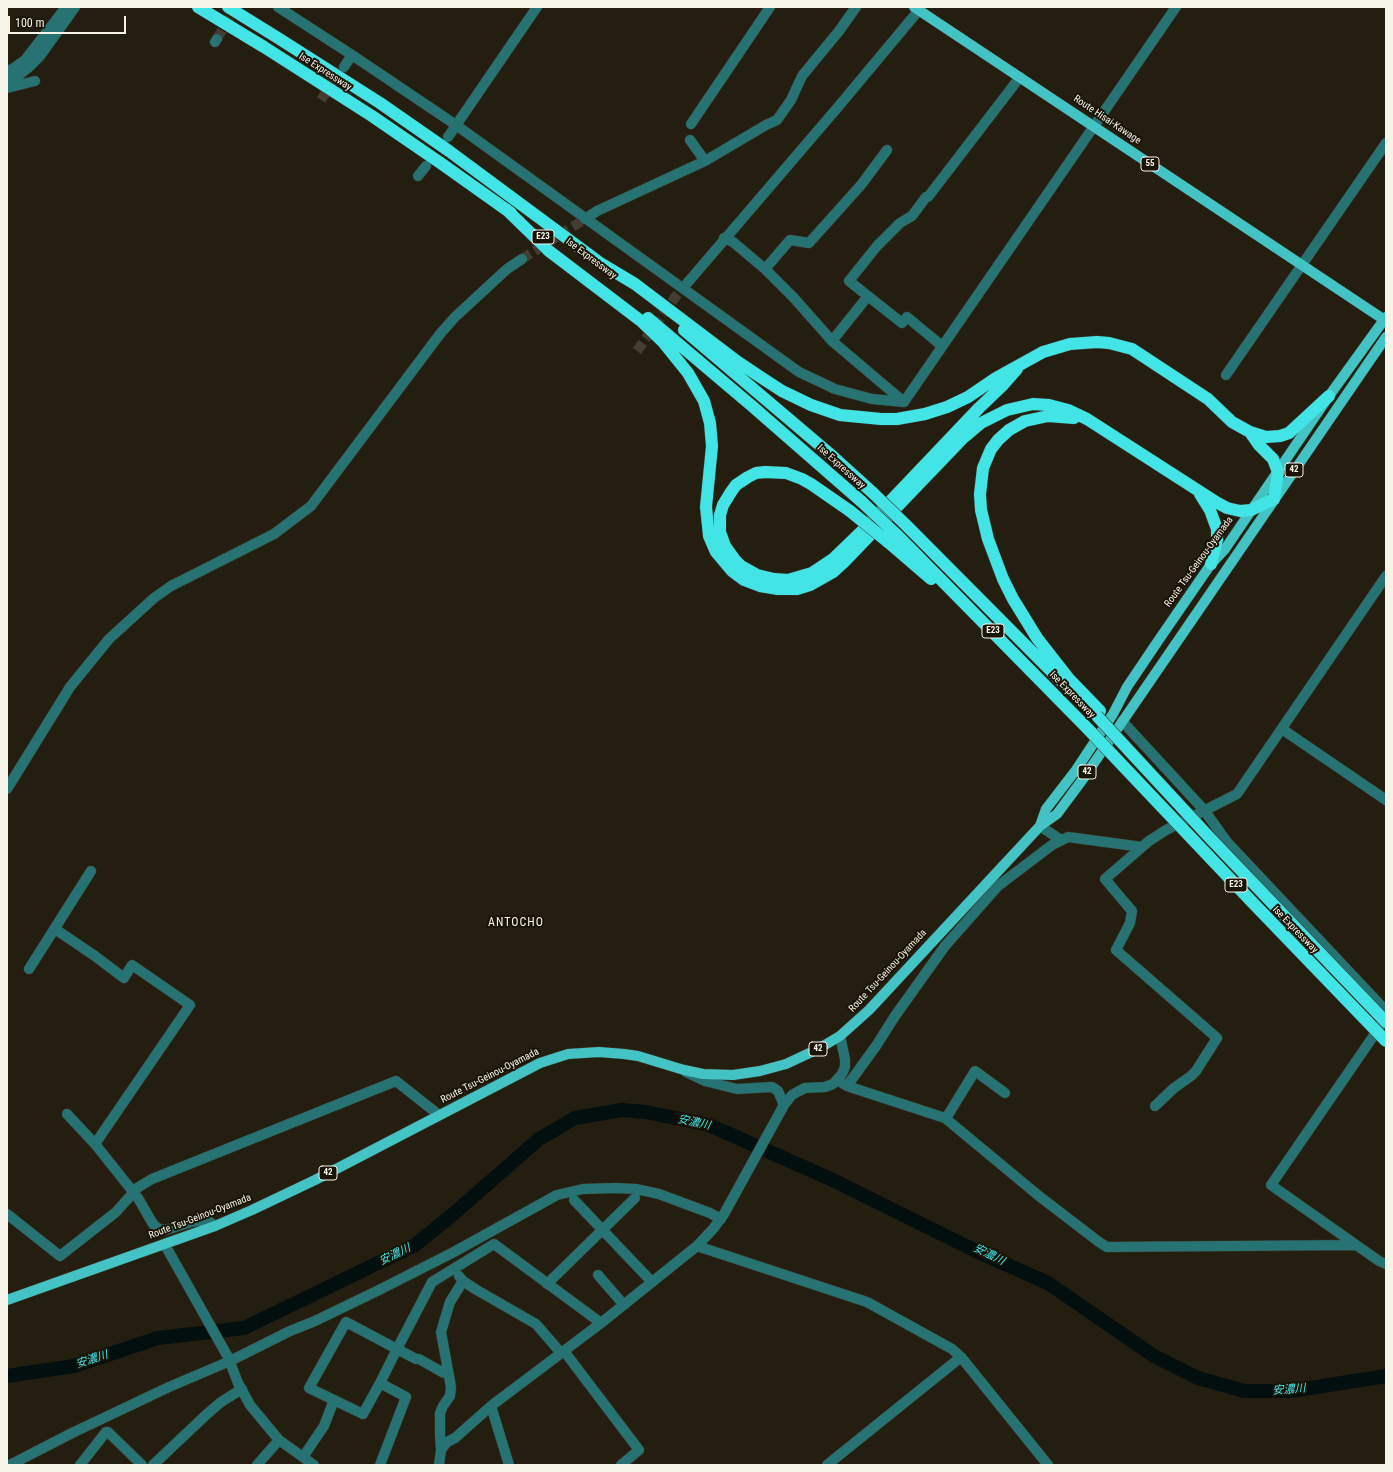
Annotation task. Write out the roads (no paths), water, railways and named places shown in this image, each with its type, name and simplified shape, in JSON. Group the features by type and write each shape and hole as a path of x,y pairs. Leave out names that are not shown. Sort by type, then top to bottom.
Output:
{"highway":[{"name":"Ise Expressway","path":"198,7 372,116 506,209 637,309 689,352 862,502 892,539 996,634 1386,1040"},
{"name":"Ise Expressway","path":"228,7 367,95 449,151 600,263 681,328 830,454 906,525 1098,714 1210,838 1386,1022"},
{"path":"506,209 549,251 641,321 674,354 693,380 702,397 707,411 712,436 711,463 706,507 709,536 716,552 726,565 738,576 750,583 778,589 797,589 810,585 832,572 849,557 962,439 981,423 995,415 1015,407 1033,404 1059,407 1087,419 1198,491 1227,508 1240,511 1251,510 1274,499 1278,472 1273,459 1259,445 1250,432"},
{"path":"600,263 635,284 738,362 782,391 811,405 840,415 881,420 925,414 947,407 968,396 1022,362 1043,352 1070,344 1097,342 1121,345 1132,349 1208,398 1232,422 1250,432 1266,437 1274,437 1289,433 1329,396"},
{"path":"892,539 850,511 802,479 786,473 765,472 748,477 731,492 723,505 720,515 720,532 725,546 741,566 757,575 774,579 788,580 798,578 821,568 833,559 863,530 979,408 1002,386 1022,362"},
{"path":"1087,419 1060,416 1038,417 1025,421 1009,430 998,440 986,459 982,473 980,494 981,510 988,539 1003,579 1013,599 1037,638 1098,714"},
{"path":"1198,491 1210,510 1217,529 1217,540 1211,564"}],"main road":[{"name":"Route Hisai-Kawage","path":"916,9 1094,126 1301,266 1385,319"},
{"name":"Route Tsu-Geinou-Oyamada","path":"1040,826 1046,809 1076,770 1113,714 1127,687 1211,564 1225,549 1329,396 1385,319"},
{"name":"Route Tsu-Geinou-Oyamada","path":"7,1300 167,1247 215,1226 315,1180 540,1063 568,1054 599,1052 624,1054 638,1056 684,1070 721,1075 760,1071 786,1064 801,1058 840,1036 869,1010 1040,826 1057,814 1386,338"}],"street":[{"path":"7,70 14,68 25,60 66,7"},
{"path":"7,79 19,75 40,56 75,7"},
{"path":"278,7 456,125 800,372 835,389 859,396 904,402"},
{"path":"448,137 537,7"},
{"path":"690,124 770,7"},
{"path":"585,219 598,211 705,161 777,120 791,100 802,76 839,31 856,7"},
{"path":"904,402 1176,7"},
{"path":"683,288 724,238 833,113 916,9"},
{"path":"344,67 352,55"},
{"path":"942,346 907,318 902,323 849,281 877,246 900,223 912,216 926,197 928,198 1020,77"},
{"path":"7,88 35,80"},
{"path":"690,140 705,161"},
{"path":"1226,375 1386,143"},
{"path":"765,269 790,240 809,243 861,185 888,150"},
{"path":"418,176 426,166"},
{"path":"724,238 733,242 765,269 794,298 832,341 904,402"},
{"path":"7,789 70,687 110,639 154,598 172,586 274,534 312,506 455,316 507,269 522,259"},
{"path":"832,341 868,296"},
{"path":"1155,1106 1174,1088 1196,1071 1217,1038 1116,950 1130,923 1132,911 1105,879 1142,847 1166,830 1237,794 1386,576"},
{"path":"1122,721 1204,810 1227,842 1386,1011"},
{"path":"1282,729 1386,800"},
{"path":"1040,826 1061,840"},
{"path":"847,1086 876,1046 894,1016 945,946 998,886 1052,845 1068,837 1142,847"},
{"path":"29,969 91,871"},
{"path":"55,929 124,978 132,965 190,1005 95,1144"},
{"path":"936,937 945,946"},
{"path":"1386,1018 1271,1186 1379,1261 1386,1264"},
{"path":"441,1450 447,1442 455,1438 491,1406 601,1323 697,1246 722,1217 784,1105 792,1095 805,1088 826,1087 835,1082 844,1067 845,1059 840,1036"},
{"path":"684,1070 701,1080 737,1089 772,1087 778,1091 782,1097 784,1105"},
{"path":"945,1118 975,1071 1005,1093"},
{"path":"7,1214 60,1256 116,1212 133,1192 152,1180 396,1081 439,1115"},
{"path":"835,1082 945,1118 1039,1196 1098,1242 1107,1247 1356,1245"},
{"path":"67,1114 95,1144 138,1198 153,1224 158,1228 166,1230 191,1222 207,1220 215,1226"},
{"path":"10,1465 72,1433 168,1387 315,1321 377,1291 452,1253 551,1198 562,1194 574,1190 593,1188 636,1189 659,1194 722,1217"},
{"path":"547,1284 635,1198"},
{"path":"574,1200 652,1282"},
{"path":"448,1374 442,1372 397,1349 346,1322 309,1388 363,1414 380,1383 397,1349 432,1282 494,1244 601,1323"},
{"path":"697,1246 867,1302 952,1349 961,1357 1048,1465"},
{"path":"167,1247 229,1359 242,1389 257,1415 279,1440 314,1465"},
{"path":"453,1269 463,1281 536,1324 563,1352 639,1450 621,1465"},
{"path":"598,1275 624,1305"},
{"path":"439,1465 441,1450 440,1412 450,1394 451,1387 441,1332 450,1302 463,1281"},
{"path":"827,1465 961,1357"},
{"path":"380,1383 406,1397 380,1465"},
{"path":"153,1465 221,1402 242,1389"},
{"path":"303,1457 324,1426 334,1400"},
{"path":"491,1406 509,1465"},
{"path":"80,1465 106,1432 108,1432 142,1465"},
{"path":"257,1465 279,1440"}],"waterway":[{"name":"安濃川","path":"7,1376 74,1366 158,1338 244,1328 415,1245 451,1216 539,1139 575,1118 622,1110 646,1112 709,1125 835,1181 976,1251 1048,1283 1154,1356 1198,1378 1244,1391 1291,1391 1386,1376"}],"tunnel":[{"path":"217,39 235,7"},
{"path":"321,100 341,70"},
{"path":"522,259 585,219"},
{"path":"637,351 683,288"}],"district":[{"name":"ANTOCHO","path":"516,923"}]}
